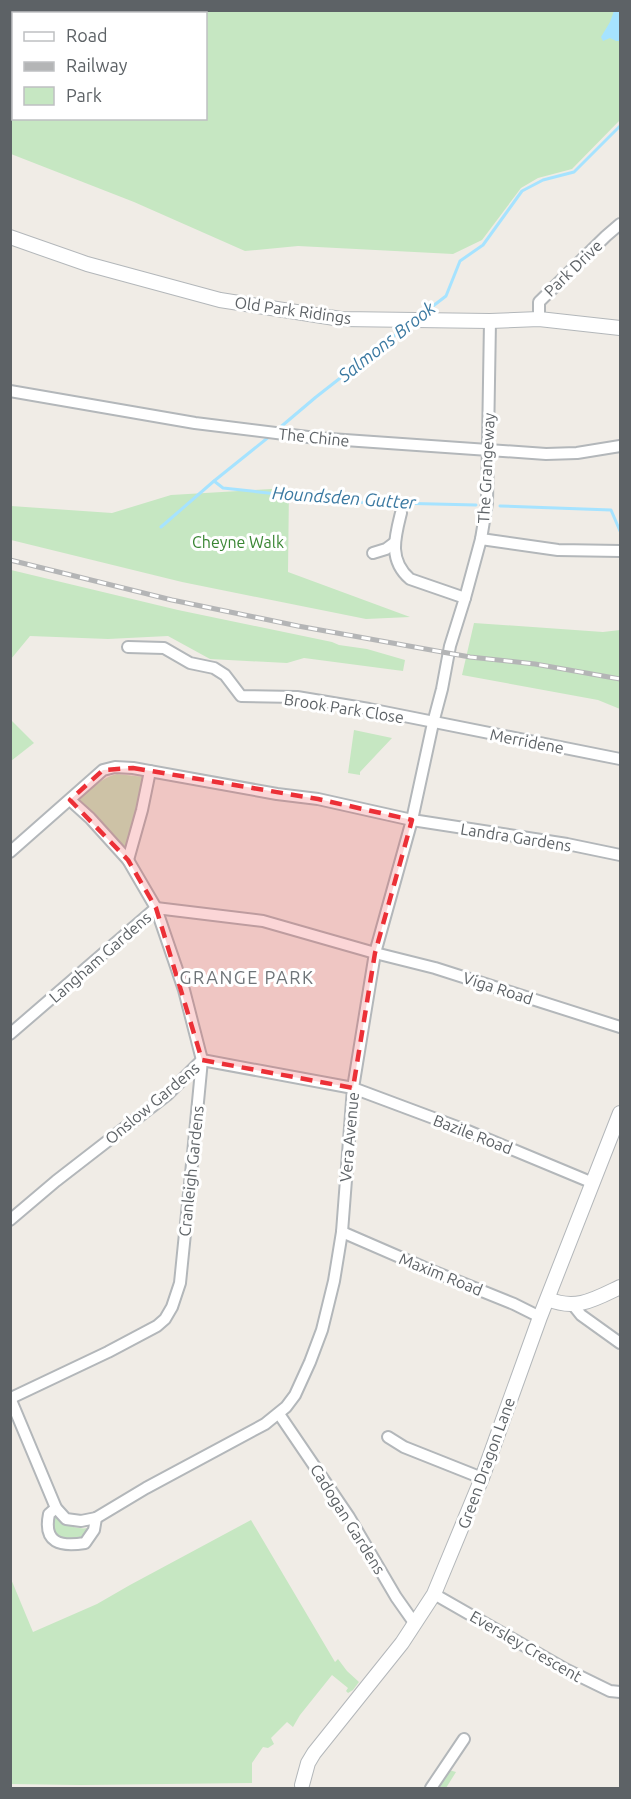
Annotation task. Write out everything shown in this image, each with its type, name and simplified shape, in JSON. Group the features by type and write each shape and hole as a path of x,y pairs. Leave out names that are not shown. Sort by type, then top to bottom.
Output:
{"street":[{"name":"Park Drive","path":"535,319 538,302 621,224"},
{"name":"Old Park Ridings","path":"10,237 87,264 220,300 341,319 490,321 535,319 621,328"},
{"name":"The Grangeway","path":"450,646 481,539 487,502 490,321"},
{"name":"The Chine","path":"10,391 195,423 290,435 488,451 567,453 621,446"},
{"path":"401,513 394,543 401,570 410,579 465,598"},
{"path":"481,539 558,550 621,551"},
{"path":"373,552 386,549 394,543"},
{"name":"Vera Avenue","path":"96,1518 279,1414 295,1395 310,1362 322,1330 334,1281 342,1232 353,1088 375,953 412,820 450,646"},
{"name":"Brook Park Close","path":"128,647 164,648 190,663 214,668 225,675 241,696 297,697 433,723"},
{"name":"Merridene","path":"433,723 621,759"},
{"path":"10,852 103,770 115,767 318,799 412,820"},
{"path":"128,860 150,771"},
{"name":"Cranleigh Gardens","path":"11,1398 157,1326 165,1319 172,1307 180,1283 202,1060 184,990 156,908 128,860 90,818 70,800"},
{"name":"Landra Gardens","path":"412,820 567,844 621,855"},
{"name":"Langham Gardens","path":"10,1034 156,908 262,921 375,953"},
{"name":"Viga Road","path":"375,953 435,968 621,1027"},
{"name":"Onslow Gardens","path":"10,1220 56,1181 167,1095 202,1060 353,1088"},
{"name":"Bazile Road","path":"353,1088 468,1131 593,1183"},
{"name":"Green Dragon Lane","path":"299,1787 314,1753 402,1643 434,1594 482,1478 540,1317 621,1113"},
{"name":"Maxim Road","path":"342,1232 540,1317"},
{"path":"548,1299 560,1304 573,1305 589,1301 621,1287"},
{"path":"573,1305 581,1316 621,1343"},
{"path":"11,1398 56,1508 66,1519 81,1521 96,1518 94,1530 85,1544 68,1546 55,1542 49,1533 47,1522 49,1514 56,1508"},
{"name":"Cadogan Gardens","path":"279,1414 349,1517 396,1597 415,1624"},
{"path":"388,1437 404,1447 482,1478"},
{"name":"Eversley Crescent","path":"434,1594 565,1669 610,1691 621,1692"},
{"path":"431,1788 464,1739"}],"highlighted area":[{"path":"133,768 318,799 412,820 375,953 353,1088 202,1060 156,908 128,860 70,800 103,770"}],"green space":[{"path":"10,11 620,11 620,120 572,169 538,178 521,188 482,240 453,254 298,246 245,251 134,202 11,154"},
{"name":"Cheyne Walk","path":"289,488 288,572 410,617 366,619 182,582 11,540 11,506 112,513 171,495"},
{"path":"11,570 178,610 367,649 405,660 403,671 304,658 287,663 210,659 168,636 108,639 30,636 11,659"},
{"path":"474,623 603,632 620,630 620,709 598,700 462,675"},
{"path":"11,720 34,743 10,761"},
{"path":"354,730 392,738 360,772 360,775 348,773"},
{"path":"117,774 144,777 129,841 124,847 119,847 78,800 101,781"},
{"path":"53,1513 69,1525 89,1528 84,1537 70,1543 54,1535 49,1521"},
{"path":"251,1520 335,1662 338,1659 359,1682 353,1690 348,1693 346,1691 348,1688 332,1675 293,1727 287,1722 271,1738 274,1744 268,1748 263,1747 252,1763 252,1783 11,1784 11,1579 33,1632 97,1604"},
{"path":"449,1770 456,1772 446,1788 434,1788"}],"water":[{"path":"614,11 620,11 620,41 610,38 603,41 601,37"}],"waterway":[{"name":"Salmons Brook","path":"420,316 446,296 460,261 483,245 522,191 543,180 574,172 620,126"},
{"name":"Salmons Brook","path":"277,430 408,325"},
{"name":"Salmons Brook","path":"161,527 270,436"},
{"name":"Houndsden Gutter","path":"214,481 223,488 351,502 476,505"},
{"name":"Houndsden Gutter","path":"500,506 611,510 620,531"}],"railway":[{"path":"10,560 172,600 298,626 470,657 535,664 620,679"}],"district":[{"name":"GRANGE PARK","path":"247,978"}]}
